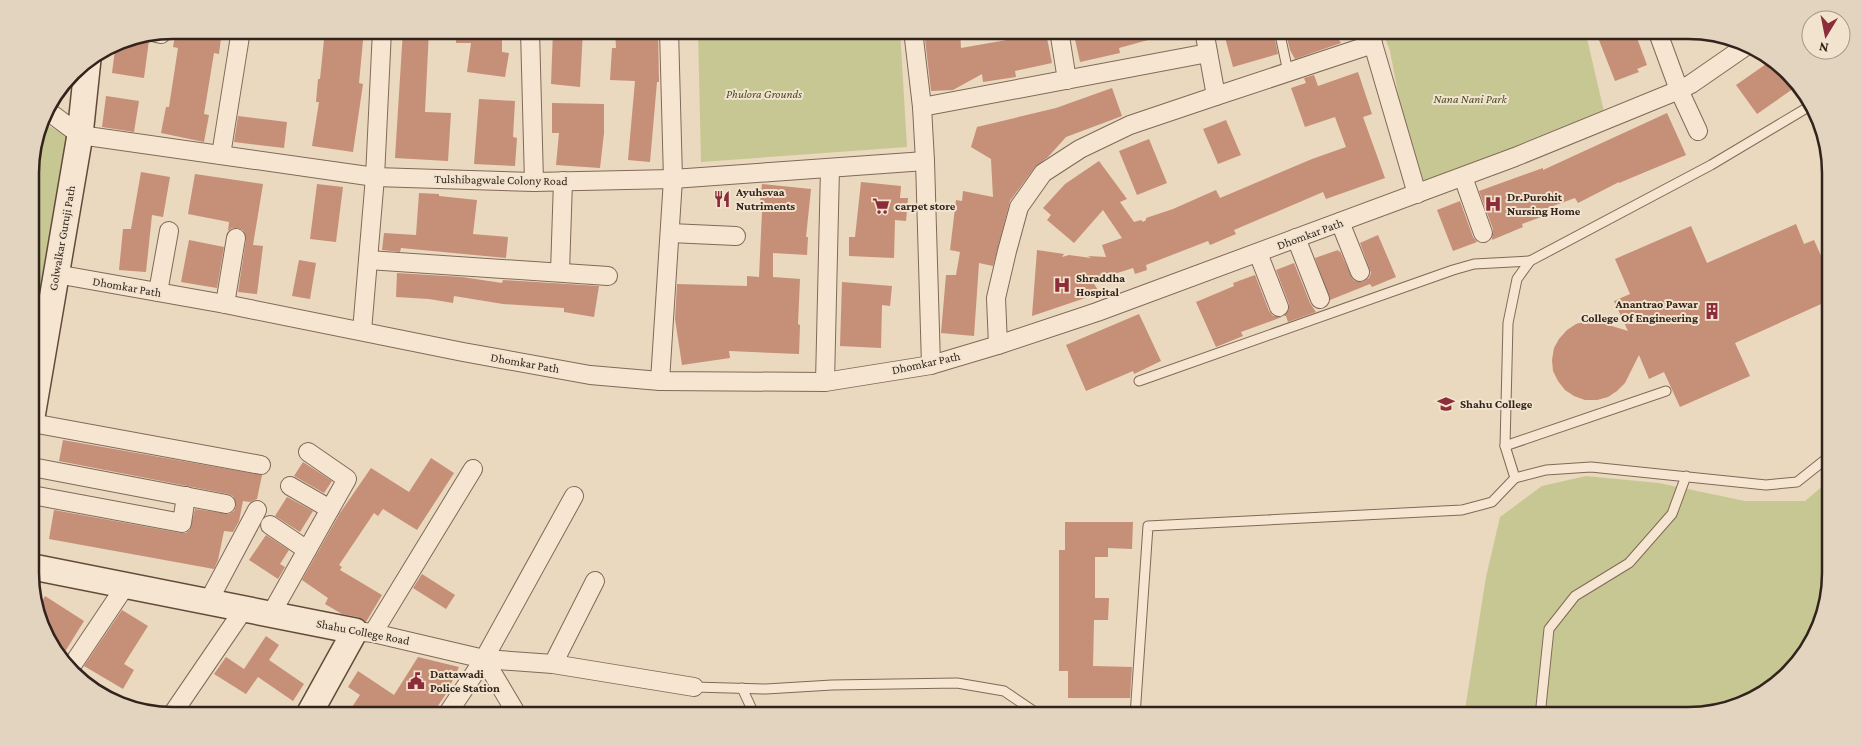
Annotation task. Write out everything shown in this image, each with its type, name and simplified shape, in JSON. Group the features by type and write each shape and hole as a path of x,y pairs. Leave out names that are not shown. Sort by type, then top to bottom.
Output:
{"street":[{"path":"221,156 240,39"},
{"path":"362,332 375,177 382,39"},
{"path":"530,39 534,182"},
{"path":"660,381 673,179 669,39"},
{"path":"914,39 922,107 925,161 931,365"},
{"path":"1060,39 1066,80"},
{"path":"1206,39 1216,96"},
{"path":"998,345 996,298 1007,251 1019,207 1043,173 1080,149 1130,125 1288,72 1367,39"},
{"path":"1373,39 1417,194"},
{"path":"1660,39 1679,90 1698,131"},
{"name":"Dhomkar Path","path":"56,274 225,304 590,375 660,381 825,382 931,365 1097,312 1515,158 1679,90 1691,84 1741,50"},
{"path":"922,107 1208,53"},
{"name":"Golwalkar Guruji Path","path":"39,375 80,135 87,70"},
{"path":"52,115 80,135"},
{"name":"Tulshibagwale Colony Road","path":"80,135 375,177 534,182 673,179 925,161"},
{"path":"825,382 830,168"},
{"path":"1463,177 1483,233"},
{"path":"560,272 563,181"},
{"path":"1340,222 1360,272"},
{"path":"158,292 169,231"},
{"path":"670,234 736,236"},
{"path":"225,304 236,238"},
{"path":"1296,238 1320,299"},
{"path":"1258,253 1279,307"},
{"path":"368,260 608,276"},
{"path":"39,424 261,465"},
{"path":"271,614 347,479 308,452"},
{"path":"39,467 226,504"},
{"path":"314,707 473,470"},
{"path":"290,486 330,509"},
{"path":"39,496 182,523 186,496"},
{"path":"452,707 484,659 574,496"},
{"path":"208,602 257,510"},
{"path":"270,525 307,550"},
{"name":"Shahu College Road","path":"39,568 364,632 484,659 552,664 694,687"},
{"path":"552,664 595,582"},
{"path":"73,663 126,586"},
{"path":"177,707 244,609"},
{"path":"484,659 513,707"}],"lane":[{"path":"1281,39 1288,72"},
{"path":"1515,478 1505,446 1508,323 1516,279 1530,261 1712,165 1805,109"},
{"path":"1139,380 1453,270 1474,264 1530,261"},
{"path":"1505,446 1666,391"},
{"path":"1137,707 1148,526 1462,510 1492,502 1515,478 1546,470 1590,467 1766,485 1797,482 1822,462"},
{"path":"1541,707 1548,629 1575,596 1630,563 1672,514 1686,476"},
{"path":"694,687 766,689 832,685 957,683 1004,691 1031,707"},
{"path":"742,688 751,707"}],"green space":[{"name":"Phulora Grounds","path":"698,39 901,39 907,147 701,162"},
{"name":"Nana Nani Park","path":"1385,39 1587,39 1606,120 1417,194 1390,51"},
{"path":"47,125 79,142 39,377 40,155"},
{"path":"1586,476 1659,483 1745,501 1805,501 1822,487 1822,582 1820,600 1815,617 1800,648 1770,680 1740,697 1715,705 1697,707 1465,707 1486,577 1500,517 1542,486"}],"building":[{"path":"174,39 221,39 219,54 214,53 204,114 209,115 204,142 161,133 166,107 169,107 178,48 173,47"},
{"path":"324,39 363,39 359,83 363,84 353,152 312,146 319,102 316,102 318,79 320,79"},
{"path":"402,39 429,39 425,112 451,113 448,161 395,158"},
{"path":"456,39 502,39 502,52 509,53 505,77 467,72 471,43 456,43"},
{"path":"553,39 583,39 580,87 551,84"},
{"path":"616,39 658,39 659,82 657,82 650,162 628,160 635,81 610,80 612,48 616,48"},
{"path":"925,39 960,39 961,48 1012,39 1047,39 1052,63 1015,71 1016,77 983,82 982,74 953,90 931,91"},
{"path":"1075,39 1152,39 1119,48 1120,53 1080,62"},
{"path":"1225,39 1275,39 1278,54 1233,67"},
{"path":"1287,39 1340,39 1341,43 1295,59"},
{"path":"1599,39 1637,39 1647,65 1637,69 1639,72 1615,81"},
{"path":"149,41 144,78 112,73 115,52"},
{"path":"1766,64 1793,89 1757,114 1736,85"},
{"path":"1358,72 1372,114 1363,117 1385,178 1326,199 1323,192 1234,230 1236,234 1210,245 1208,241 1146,265 1147,270 1135,274 1133,268 1092,281 1100,293 1032,316 1037,250 1064,254 1062,257 1069,255 1091,258 1088,256 1106,257 1102,245 1122,238 1103,210 1074,243 1047,220 1051,215 1043,208 1065,184 1099,161 1127,199 1120,202 1134,222 1141,220 1143,222 1146,218 1173,209 1216,190 1220,198 1312,159 1346,147 1335,117 1305,127 1291,88 1306,83 1304,78 1314,75 1318,86"},
{"path":"1112,88 1122,116 1066,137 1048,157 1035,167 1010,201 993,266 979,263 974,336 941,333 946,275 956,275 960,252 950,250 956,200 962,201 963,191 993,197 991,159 971,147 977,127 1056,108"},
{"path":"106,96 139,101 134,132 102,127"},
{"path":"479,99 515,101 513,137 517,138 515,166 474,164"},
{"path":"552,103 604,104 604,133 600,168 556,165 559,133 552,133"},
{"path":"1667,113 1686,155 1619,182 1578,203 1575,198 1542,210 1544,216 1522,224 1523,227 1492,240 1493,229 1479,191 1543,168 1543,170"},
{"path":"238,116 287,122 284,148 234,142"},
{"path":"1226,120 1241,155 1218,164 1203,129"},
{"path":"1149,139 1167,183 1137,195 1119,151"},
{"path":"141,172 170,177 163,217 152,215 146,272 119,270 123,229 131,229"},
{"path":"195,174 263,184 253,245 263,246 257,294 238,292 246,240 243,230 232,228 228,231 229,222 188,214"},
{"path":"861,182 901,186 900,198 908,198 906,221 895,220 894,258 849,256 849,237 855,237"},
{"path":"317,184 343,187 336,242 310,239"},
{"path":"762,184 811,189 806,237 808,237 807,255 773,253 773,277 800,279 799,354 729,351 730,358 682,365 675,319 677,284 747,286 747,276 759,277 762,212 759,212"},
{"path":"419,193 477,200 473,234 508,237 506,258 401,248 400,252 382,250 384,233 416,235"},
{"path":"1460,201 1473,237 1477,242 1453,251 1437,210"},
{"name":"Anantrao Pawar College Of Engineering","path":"1796,224 1804,244 1814,240 1822,258 1822,304 1735,343 1750,376 1680,407 1664,372 1649,379 1639,355 1625,383 1608,397 1597,400 1585,400 1565,390 1553,371 1552,360 1554,348 1567,330 1576,324 1587,321 1599,322 1628,331 1614,301 1630,294 1615,259 1691,226 1707,263"},
{"path":"1378,235 1396,277 1372,287 1370,284 1330,300 1315,258 1338,250 1340,251 1353,280 1363,282 1369,278 1371,273 1360,243"},
{"path":"189,240 224,247 217,288 181,282"},
{"path":"299,260 316,263 310,299 292,296"},
{"path":"1294,263 1310,303 1316,312 1288,322 1286,316 1284,316 1289,309 1289,304 1276,270"},
{"path":"397,273 462,277 502,283 503,280 599,286 594,317 564,312 564,308 503,304 454,296 453,303 396,297"},
{"path":"1255,275 1269,311 1273,316 1282,317 1241,332 1243,336 1216,347 1196,302 1234,286 1233,283"},
{"path":"842,282 892,286 890,306 882,305 881,348 840,346"},
{"path":"1139,314 1161,361 1134,374 1133,371 1086,391 1066,345"},
{"path":"63,440 262,475 257,499 250,502 243,501 239,521 233,532 224,531 218,560 214,569 49,539 54,510 186,533 190,529 195,509 229,514 234,511 236,506 233,496 228,494 59,461"},
{"path":"431,458 454,473 417,530 383,509 378,516 374,513 339,565 342,567 340,570 382,595 366,622 358,617 342,614 325,604 328,598 302,580 340,513 371,468 409,492"},
{"path":"303,462 332,481 324,493 294,476"},
{"path":"287,497 313,511 300,532 275,516"},
{"path":"1065,522 1133,522 1132,549 1108,548 1108,557 1095,557 1095,598 1109,598 1108,620 1094,620 1093,666 1132,667 1130,698 1068,698 1068,671 1059,671 1059,550 1065,550"},
{"path":"266,535 289,550 280,564 285,567 278,579 249,560"},
{"path":"422,574 455,595 446,609 413,588"},
{"path":"45,596 84,621 64,652 53,633 42,602"},
{"path":"122,610 148,626 124,664 134,670 123,689 84,666"},
{"path":"266,636 279,645 269,660 304,684 293,701 258,677 246,694 214,674 226,657 244,669"},
{"path":"418,657 459,667 446,694 437,707 352,707 360,695 348,687 358,671 394,695"}],"place":[{"name":"Ayuhsvaa Nutriments","path":"722,199"},
{"name":"Dr.Purohit Nursing Home","path":"1493,204"},
{"name":"carpet store","path":"881,206"},
{"name":"Shraddha Hospital","path":"1062,285"},
{"name":"Anantrao Pawar College Of Engineering","path":"1712,311"},
{"name":"Shahu College","path":"1446,404"},
{"name":"Dattawadi Police Station","path":"416,681"}]}
